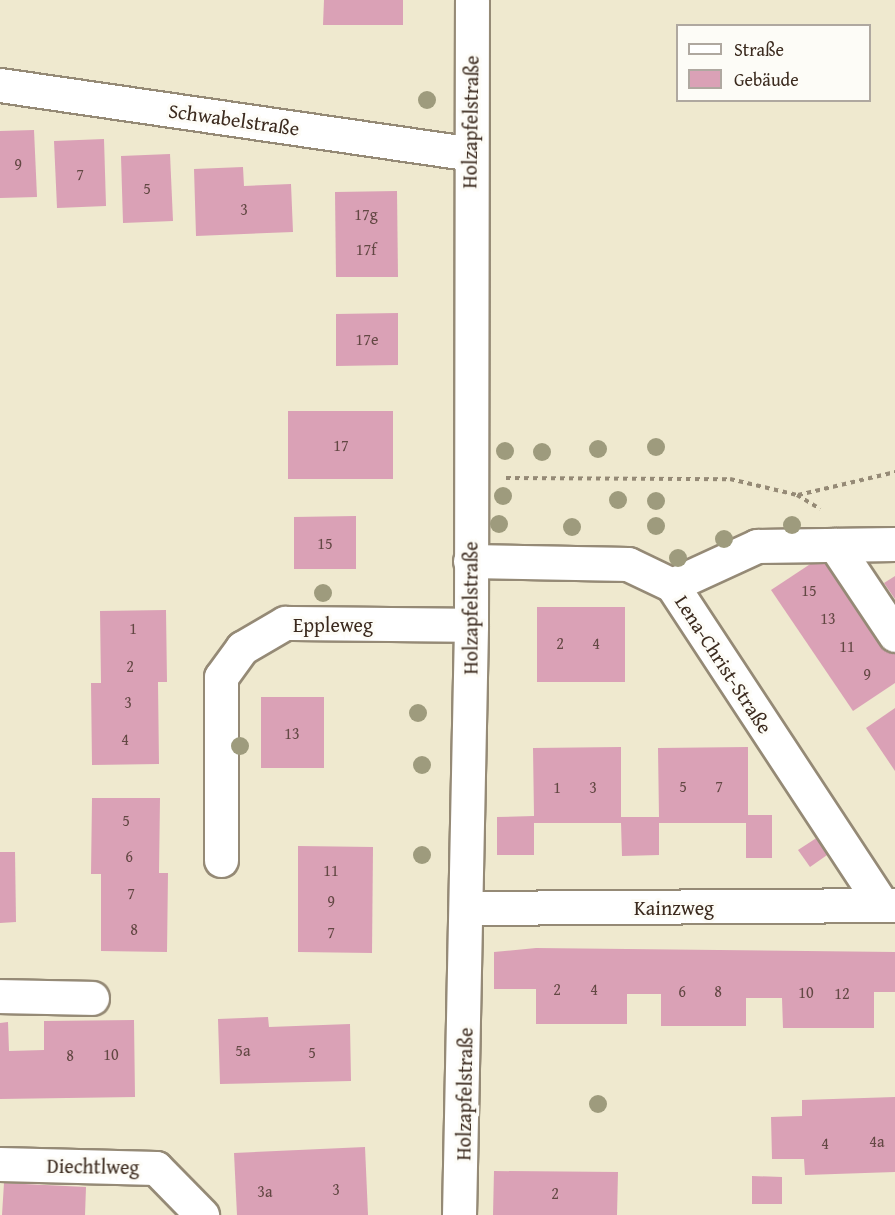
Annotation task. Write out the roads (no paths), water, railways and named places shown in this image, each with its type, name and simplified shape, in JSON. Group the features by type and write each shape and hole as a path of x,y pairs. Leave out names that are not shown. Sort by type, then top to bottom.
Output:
{"street":[{"name":"Holzapfelstraße","path":"459,1215 471,625 468,153 472,0"},
{"name":"Schwabelstraße","path":"0,85 468,153"},
{"path":"672,585 757,546 895,544"},
{"path":"835,545 895,635"},
{"name":"Lena-Christ-Straße","path":"470,561 628,564 672,585 888,905"},
{"name":"Eppleweg","path":"221,860 220,677 242,648 285,623 471,625"},
{"name":"Kainzweg","path":"466,908 888,905"},
{"path":"0,996 92,998"},
{"name":"Diechtlweg","path":"0,1164 156,1167 202,1215"}]}
